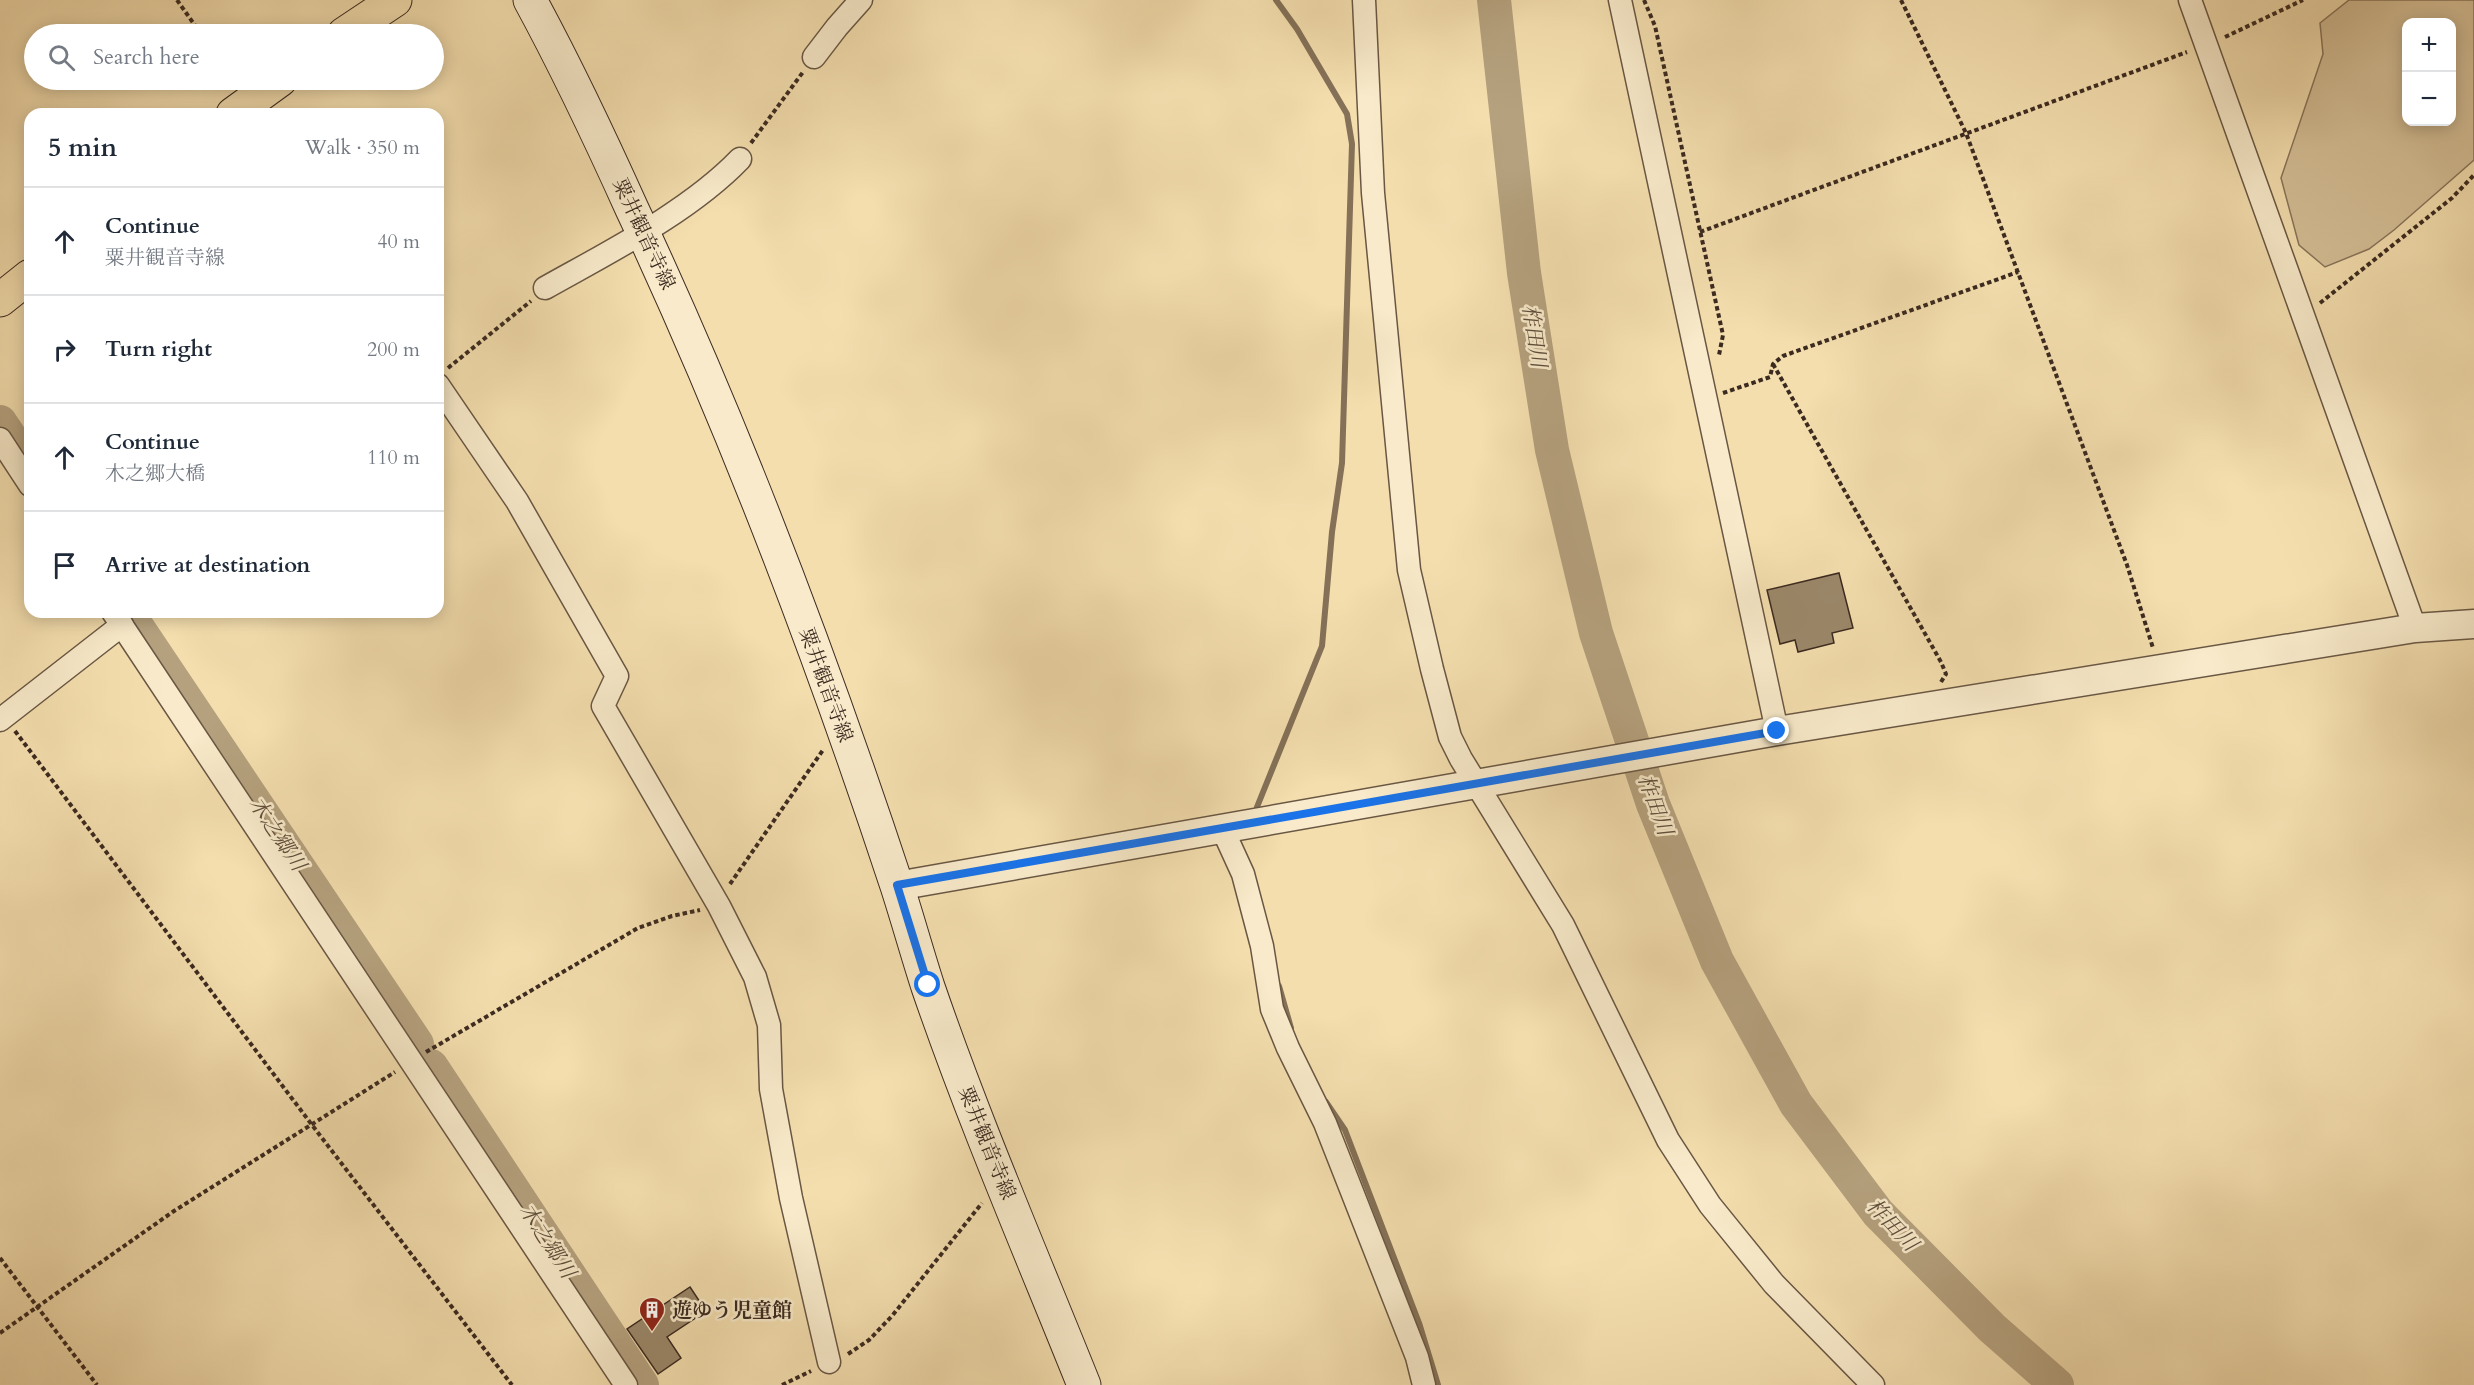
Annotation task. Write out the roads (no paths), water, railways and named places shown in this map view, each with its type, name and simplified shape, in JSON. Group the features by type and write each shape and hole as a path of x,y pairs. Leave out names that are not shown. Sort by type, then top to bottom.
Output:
{"main road":[{"path":"359,24 395,0"},
{"name":"粟井観音寺線","path":"530,0 564,62 644,233 696,348 747,473 841,725 897,885 928,985 1001,1179 1084,1385"},
{"path":"247,108 268,90"},
{"path":"0,300 24,281"}],"street":[{"path":"814,57 861,0"},
{"path":"1364,0 1373,193 1409,570 1450,737 1461,759 1563,925 1668,1140 1710,1205 1774,1284 1873,1385"},
{"path":"1620,0 1777,731"},
{"path":"2190,0 2415,628"},
{"path":"545,288 644,233 724,175 740,159"},
{"path":"444,380 618,676 603,706 719,906 755,977 769,1025 773,1100 791,1197 829,1362"},
{"path":"0,439 24,476"},
{"path":"2,719 117,619 626,1385"},
{"path":"897,885 1777,731 2415,628 2474,624"},
{"path":"1222,828 1243,874 1262,946 1272,1009 1288,1048 1325,1123 1417,1358 1424,1385"}],"waterway":[{"path":"1257,807 1322,646 1332,532 1342,463 1352,144 1347,114 1297,29 1276,0"},
{"name":"柞田川","path":"1494,0 1524,273 1552,450 1596,633 1653,804 1717,961 1796,1104 1878,1213 1992,1328 2057,1385"},
{"name":"木之郷川","path":"0,422 24,458"},
{"name":"木之郷川","path":"136,625 417,1044"},
{"path":"1279,986 1291,1028"},
{"name":"木之郷川","path":"431,1066 642,1385"},
{"path":"1326,1102 1345,1130 1419,1323 1438,1385"}],"place":[{"name":"遊ゆう児童館","path":"652,1333"}]}
